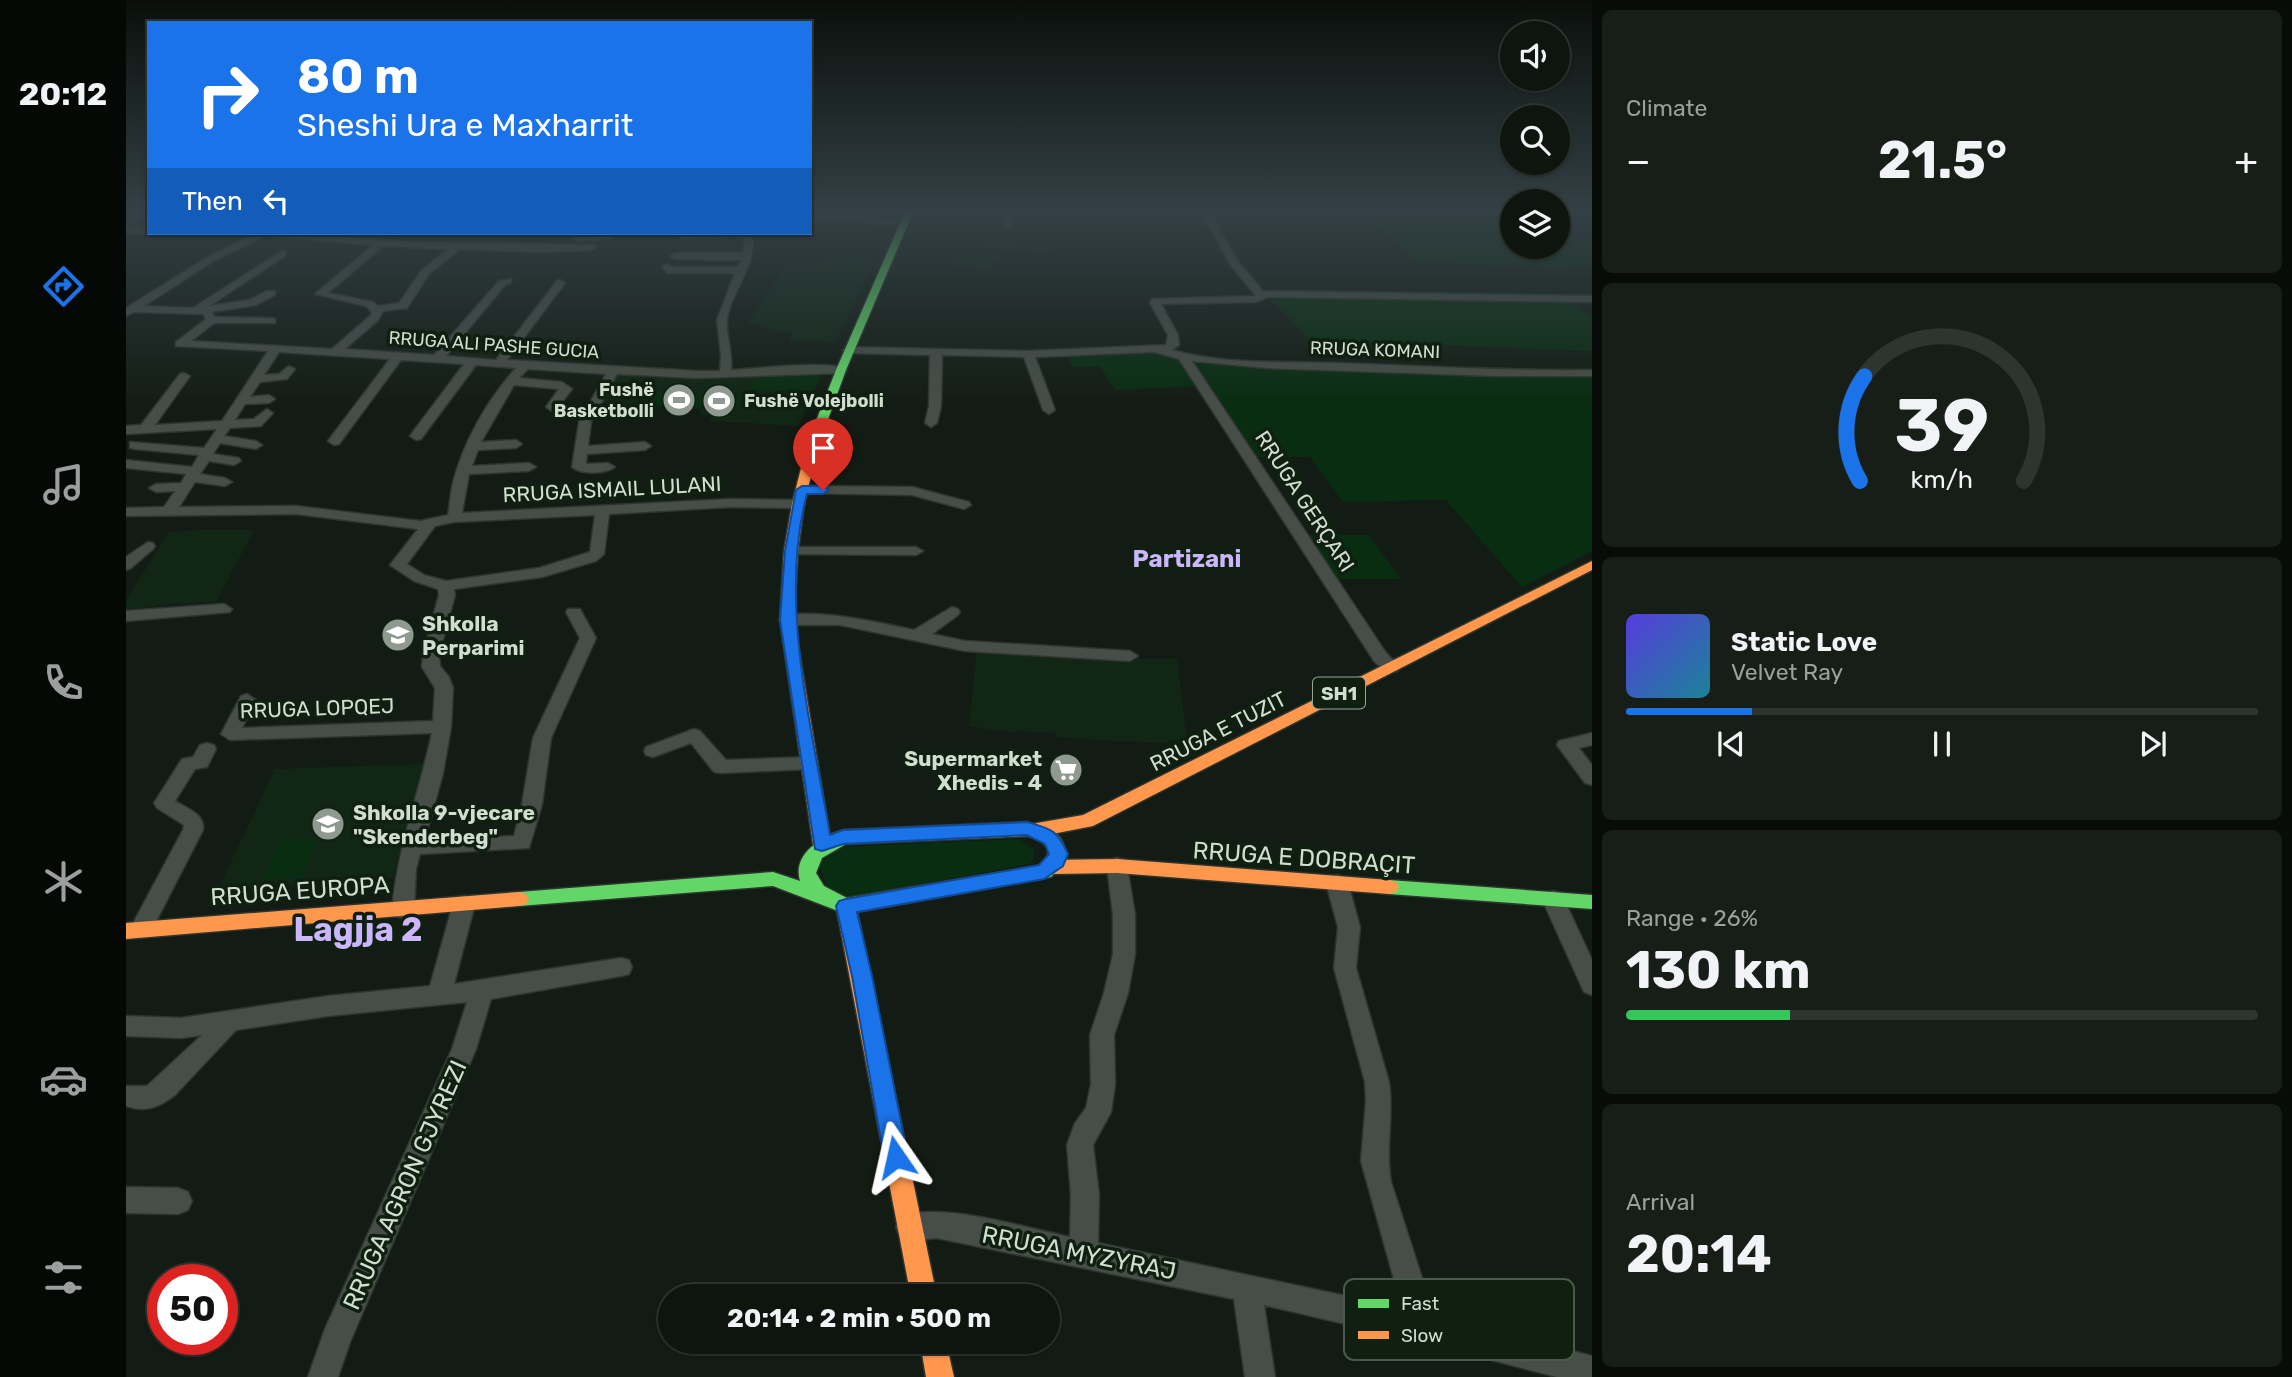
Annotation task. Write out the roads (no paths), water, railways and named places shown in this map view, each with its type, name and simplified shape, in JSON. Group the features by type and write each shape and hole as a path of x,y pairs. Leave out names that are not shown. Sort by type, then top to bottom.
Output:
{"main road":[{"path":"817,894 808,883 805,871 808,859 819,846 788,620 791,551 800,497 813,445 841,370 881,276"},
{"name":"RRUGA E TUZIT","path":"1087,821 1592,565"},
{"name":"SH1","path":"773,879 819,846 843,837 1027,829 1037,831 1087,821"},
{"name":"SH1","path":"1054,864 1087,821"},
{"path":"1037,831 1052,840 1058,854 1054,864"},
{"name":"RRUGA E DOBRAÇIT","path":"846,906 1035,874 1054,864 1117,866 1592,902"},
{"name":"RRUGA EUROPA","path":"134,930 773,879 846,906"},
{"path":"846,906 921,1284"},
{"path":"935,1354 940,1377"}],"street":[{"path":"128,307 146,300 183,276"},
{"path":"199,309 248,276"},
{"path":"341,276 320,294 369,304 377,309 403,306 421,276"},
{"path":"725,374 727,356 722,320 739,276"},
{"path":"1246,276 1262,295 1592,299"},
{"path":"437,359 502,283 508,281"},
{"path":"499,363 560,283"},
{"path":"128,307 199,309 252,303 271,293"},
{"path":"1158,349 1168,348 1174,340 1156,301 1255,299 1263,297 1262,295"},
{"path":"199,309 210,322 271,321"},
{"path":"336,351 374,318 377,309"},
{"name":"RRUGA ALI PASHE GUCIA","path":"210,322 180,344 277,347 614,370 725,374 805,368 841,370"},
{"path":"169,510 277,347"},
{"name":"RRUGA KOMANI","path":"849,351 1028,354 1158,349 1184,358 1478,372 1592,373"},
{"path":"931,423 935,405 936,354"},
{"path":"1028,354 1049,410"},
{"path":"334,441 398,356"},
{"name":"RRUGA GERÇARI","path":"1184,358 1380,657 1391,667"},
{"path":"416,436 459,376 474,361"},
{"path":"454,518 465,470 489,413 509,382 525,365"},
{"path":"256,379 283,377 289,369"},
{"path":"608,467 579,467 581,432 614,370"},
{"path":"126,458 184,376"},
{"path":"509,382 562,386 566,389 552,407"},
{"path":"242,401 269,398"},
{"path":"126,430 257,423 267,413"},
{"path":"216,439 256,445"},
{"path":"475,446 516,444"},
{"path":"135,445 206,454 234,461"},
{"path":"582,450 645,446"},
{"path":"126,464 190,478 225,482"},
{"path":"465,470 529,467"},
{"path":"156,488 190,478"},
{"name":"RRUGA ISMAIL LULANI","path":"126,512 317,511 429,526 454,518 603,512 912,491 964,505"},
{"path":"429,526 398,565 419,578 445,586 542,572 572,561 591,558 597,554 603,512"},
{"path":"126,565 148,546"},
{"path":"791,551 916,551"},
{"path":"403,910 406,869 433,774 442,727 444,688 440,677 431,667 431,654 447,595 445,586"},
{"path":"126,616 224,609"},
{"path":"413,847 522,843 532,804 542,738 588,638 575,612"},
{"path":"918,635 936,626 952,612"},
{"path":"788,620 840,620 965,646 1130,656"},
{"name":"RRUGA LOPQEJ","path":"247,700 230,734 442,727"},
{"path":"653,751 695,735 721,767 809,763"},
{"path":"1592,739 1566,745 1592,778"},
{"name":"RRUGA EUROPA","path":"134,930 193,830 194,822 164,803 189,764 200,762 207,749"},
{"path":"1084,1254 1086,1195 1080,1164 1080,1145 1098,1112 1103,1084 1102,1035 1116,993 1124,954 1124,915 1117,866"},
{"path":"1337,883 1349,927 1345,968 1377,1082 1379,1109 1374,1161 1409,1279"},
{"path":"1553,899 1592,985"},
{"path":"440,993 464,904"},
{"path":"126,1026 181,1028 440,993 482,991 621,967"},
{"name":"RRUGA AGRON GJYREZI","path":"323,1377 336,1340 464,1049 482,991"},
{"path":"131,1096 148,1098 159,1093 199,1057 230,1020"},
{"path":"126,1200 178,1201"},
{"name":"RRUGA MYZYRAJ","path":"910,1227 937,1224 1344,1309"},
{"path":"1247,1287 1260,1377"},
{"name":"RRUGA MYZYRAJ","path":"1553,1360 1592,1370"}],"place":[{"name":"Fushë Basketbolli","path":"679,400"},
{"name":"Fushë Volejbolli","path":"719,401"},
{"name":"Shkolla Perparimi","path":"398,635"},
{"name":"Supermarket Xhedis - 4","path":"1066,770"},
{"name":"Shkolla 9-vjecare \"Skenderbeg\"","path":"328,824"}],"district":[{"name":"Partizani","path":"1187,559"},
{"name":"Lagjja 2","path":"358,929"}]}
